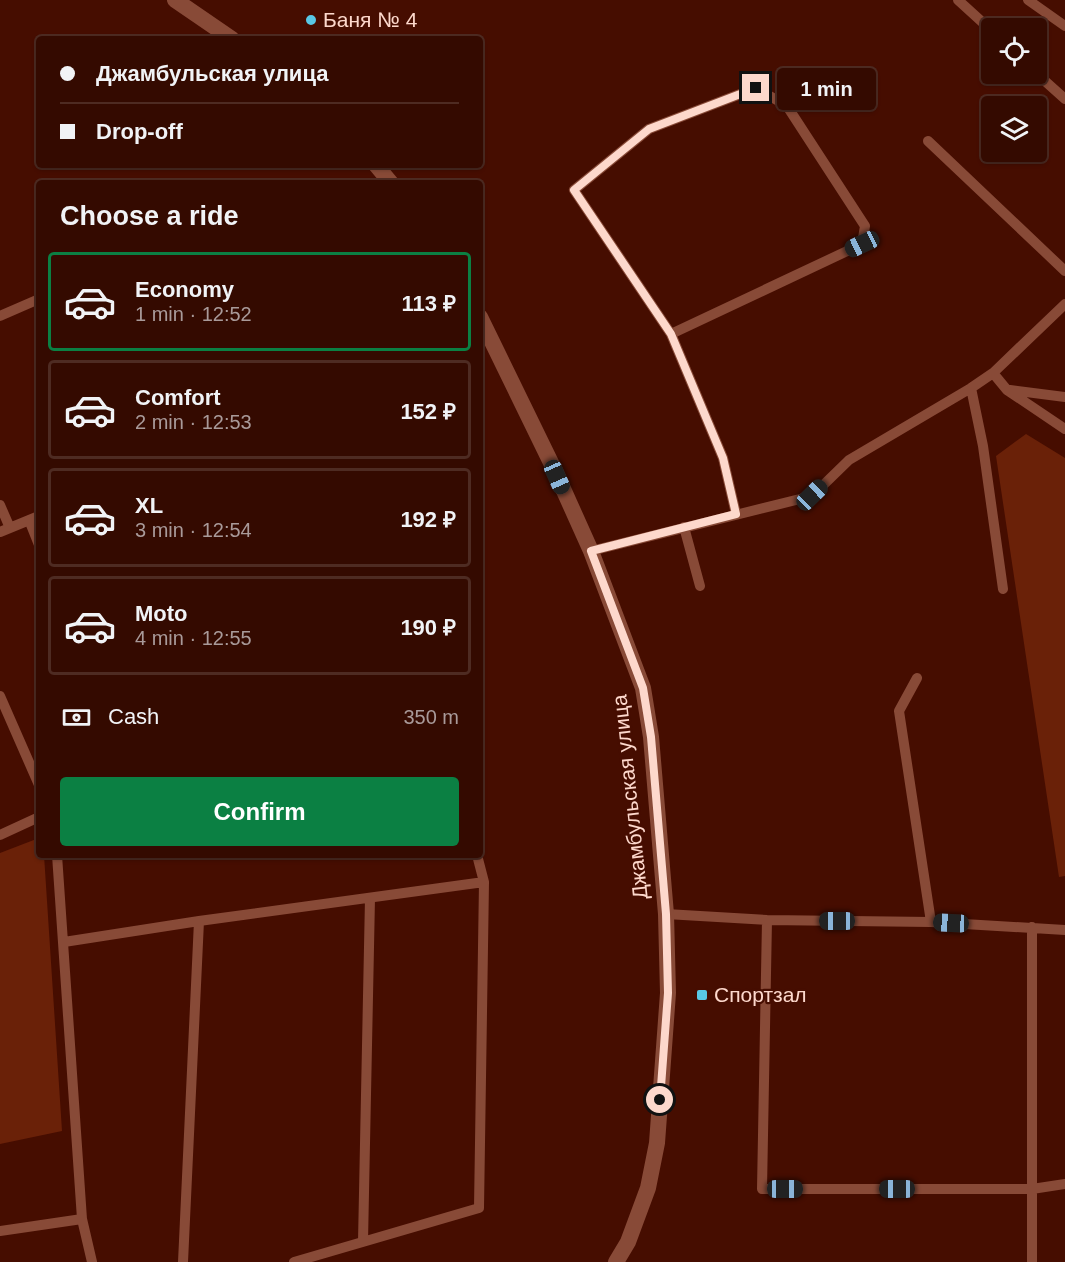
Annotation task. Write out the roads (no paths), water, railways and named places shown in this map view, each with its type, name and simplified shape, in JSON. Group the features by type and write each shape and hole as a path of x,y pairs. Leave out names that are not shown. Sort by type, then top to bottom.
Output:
{"street":[{"path":"175,0 228,36"},
{"path":"378,168 388,180"},
{"name":"Джамбульская улица","path":"483,324 591,551 643,688 652,748 666,914 668,993 657,1143 648,1188 628,1242 616,1262"}],"lane":[{"path":"958,0 981,21"},
{"path":"1028,0 1065,26"},
{"path":"1047,83 1065,99"},
{"path":"671,334 862,244 865,226 787,106 756,88 649,129 574,190 671,334 723,458 736,514"},
{"path":"928,141 1065,271"},
{"path":"0,316 36,300"},
{"path":"591,551 812,495 849,460 993,373 1065,304"},
{"path":"993,373 1007,390 1065,429"},
{"path":"971,388 983,446 1003,589"},
{"path":"1007,390 1065,397"},
{"path":"0,505 5,530 34,518"},
{"path":"684,527 700,586"},
{"path":"917,678 899,711 931,922"},
{"path":"0,696 36,778"},
{"path":"0,835 36,818"},
{"path":"57,858 82,1219 92,1262"},
{"path":"294,1262 479,1208 484,882 478,858"},
{"path":"64,942 484,882"},
{"path":"363,1242 370,898"},
{"path":"666,914 766,920 931,922 1065,930"},
{"path":"766,920 762,1189 1032,1189 1065,1184"},
{"path":"183,1262 199,921"},
{"path":"1032,927 1032,1262"},
{"path":"0,1231 82,1219"}],"place":[{"name":"Баня № 4","path":"311,20"},
{"name":"Спортзал","path":"702,995"}]}
